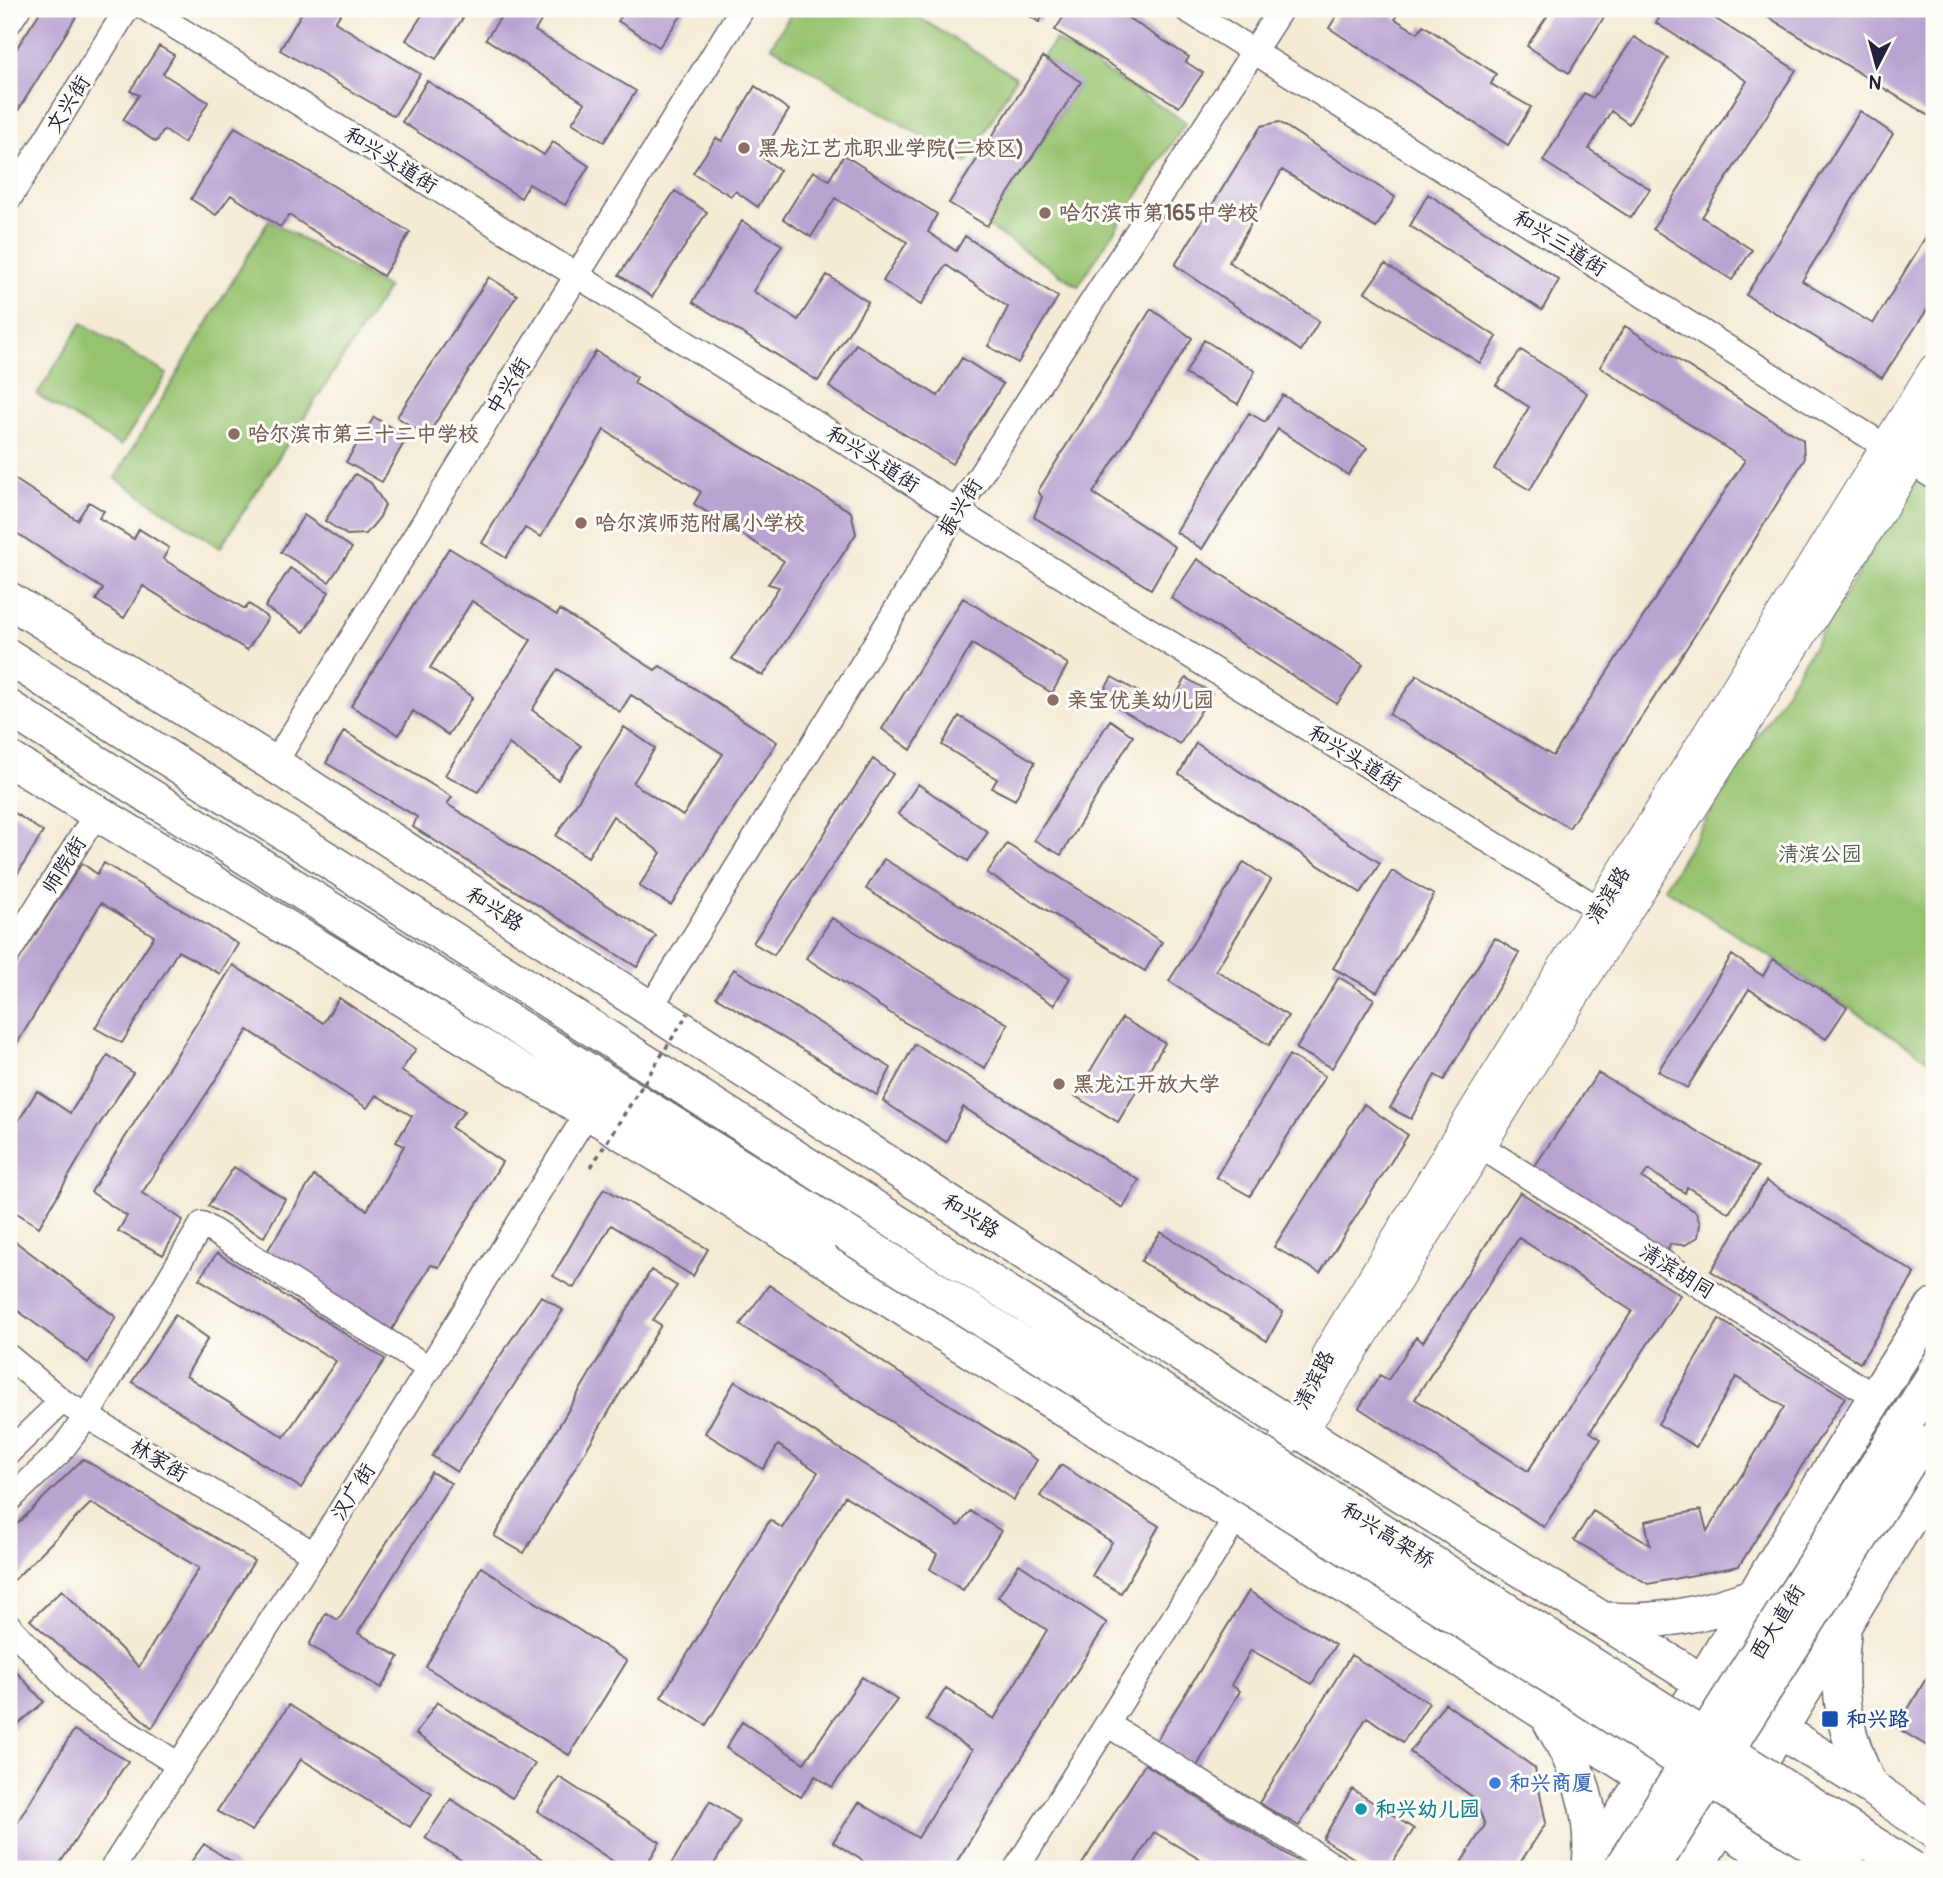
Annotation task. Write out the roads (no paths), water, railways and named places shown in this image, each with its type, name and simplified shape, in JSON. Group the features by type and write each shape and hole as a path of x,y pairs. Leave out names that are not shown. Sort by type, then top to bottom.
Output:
{"highway":[{"name":"和兴路","path":"9,600 274,764 1293,1427 1869,1786 1934,1830"},
{"path":"9,637 62,691"},
{"path":"9,657 694,1093 931,1190"},
{"path":"9,708 844,1232"},
{"path":"9,759 669,1161 1237,1517 1719,1827 1790,1869"},
{"name":"和兴高架桥","path":"694,1093 1912,1869"},
{"path":"669,1161 844,1232"},
{"name":"和兴高架桥","path":"844,1232 1555,1678 1849,1869"},
{"path":"1600,1868 1645,1779 1875,1397 1934,1306"},
{"name":"西大直街","path":"1600,1868 1934,1376"},
{"name":"西大直街","path":"1651,1869 1934,1421"},
{"path":"1694,1869 1934,1478"},
{"path":"1602,1619 1643,1623 1726,1607 1758,1595"},
{"path":"1844,1627 1839,1670 1842,1705 1849,1742 1869,1786"},
{"path":"1549,1719 1573,1759 1593,1831 1600,1868"}],"main road":[{"name":"清滨路","path":"1237,1517 1293,1427 1300,1399 1599,909 1934,369"},
{"name":"清滨路","path":"1293,1427 1315,1412 1480,1146 1923,470 1934,426"}],"street":[{"path":"9,23 18,9"},
{"name":"文兴街","path":"9,199 127,9"},
{"name":"和兴头道街","path":"147,9 1599,909"},
{"name":"中兴街","path":"274,764 742,9"},
{"name":"和兴三道街","path":"1186,9 1923,470"},
{"name":"振兴街","path":"649,1010 957,511 1281,9"},
{"name":"师院街","path":"9,952 96,814"},
{"name":"汉广街","path":"113,1869 314,1554 588,1112"},
{"name":"清滨胡同","path":"1480,1146 1875,1397"},
{"path":"9,1500 60,1452 86,1416 202,1224 430,1369"},
{"name":"林家街","path":"9,1357 62,1401 314,1554"},
{"path":"9,1452 62,1401"},
{"name":"清滨路","path":"1016,1869 1237,1517"},
{"path":"9,1626 82,1704 179,1765"},
{"path":"1107,1724 1339,1869"}],"place":[{"name":"黑龙江艺术职业学院(二校区)","path":"744,148"},
{"name":"哈尔滨市第165中学校","path":"1045,213"},
{"name":"哈尔滨市第三十二中学校","path":"234,434"},
{"name":"哈尔滨师范附属小学校","path":"581,523"},
{"name":"亲宝优美幼儿园","path":"1053,700"},
{"name":"黑龙江开放大学","path":"1059,1084"},
{"name":"和兴路","path":"1830,1719"},
{"name":"和兴商厦","path":"1495,1783"},
{"name":"和兴幼儿园","path":"1361,1809"}],"park label":[{"name":"清滨公园","path":"1820,854"}]}
